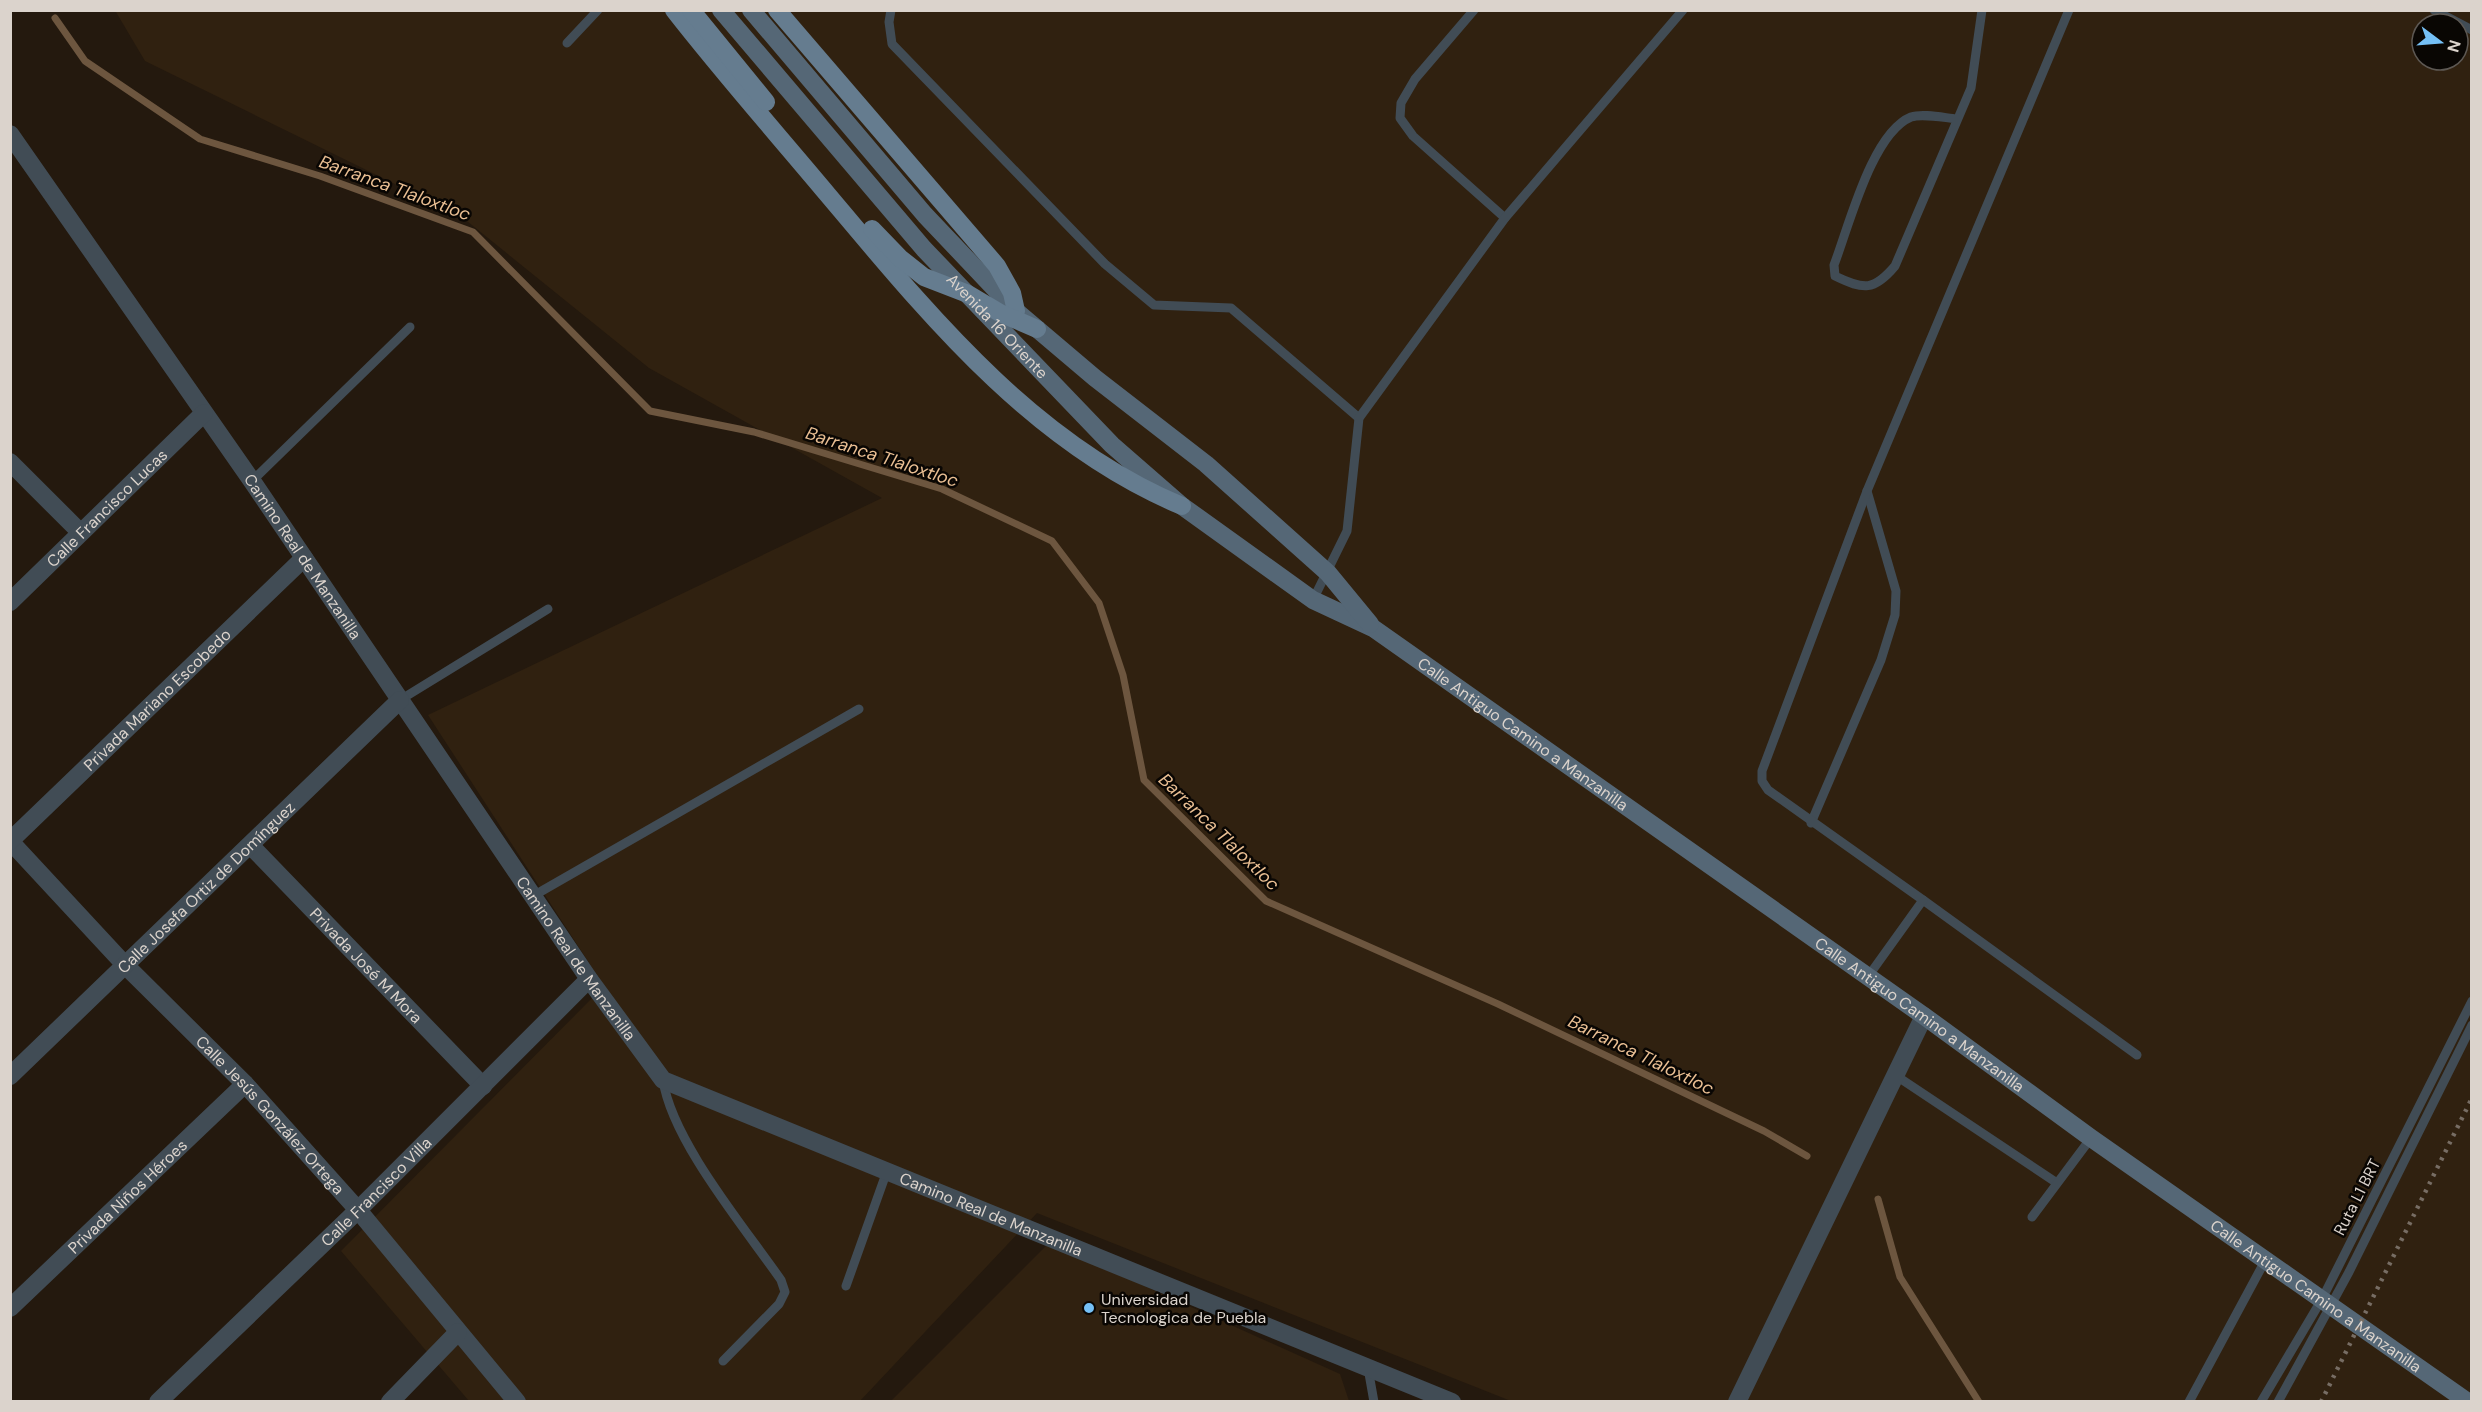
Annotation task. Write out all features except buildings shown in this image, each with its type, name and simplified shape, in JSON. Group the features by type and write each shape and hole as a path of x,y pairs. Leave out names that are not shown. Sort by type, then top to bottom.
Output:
{"main road":[{"path":"674,10 909,291 1007,392 1115,474 1182,506"},
{"path":"691,10 883,242 924,277 968,294 1000,313 1037,329"},
{"name":"Avenida 16 Oriente","path":"721,10 924,249 1112,445 1182,506 1313,600"},
{"name":"Avenida 16 Oriente","path":"752,10 925,215 1016,311 1095,378 1206,464 1328,573"},
{"path":"777,10 997,266 1012,293 1016,311"},
{"name":"Calle Antiguo Camino a Manzanilla","path":"1328,573 1373,628"},
{"name":"Calle Antiguo Camino a Manzanilla","path":"1313,600 1373,628 1924,1016 2091,1138 2468,1401"}],"street":[{"name":"Camino Real de Manzanilla","path":"10,134 252,482 589,979 663,1080 1452,1401"},
{"name":"Calle Francisco Lucas","path":"10,602 204,413"},
{"path":"10,462 80,532"},
{"name":"Privada Mariano Escobedo","path":"10,841 304,558"},
{"name":"Calle Josefa Ortiz de Domínguez","path":"10,1076 400,700"},
{"name":"Calle Jesús González Ortega","path":"10,841 126,966 245,1084 358,1210 518,1401"},
{"name":"Privada José M Mora","path":"251,846 483,1086"},
{"name":"Calle Francisco Villa","path":"158,1401 358,1210 589,979"},
{"path":"1737,1401 1924,1016"},
{"name":"Privada Niños Héroes","path":"10,1308 245,1084"},
{"path":"390,1401 458,1332"}],"lane":[{"path":"567,43 598,10"},
{"path":"891,10 889,22 892,44 1105,264 1154,305 1231,308 1359,418"},
{"path":"1474,10 1415,80 1401,103 1400,118 1413,136 1505,218"},
{"path":"1313,600 1347,531 1359,418 1505,218 1683,10"},
{"path":"1958,119 1914,116 1893,128 1878,148 1834,265 1835,276 1851,284 1870,287 1883,280 1895,266 1958,119 1971,88 1982,10"},
{"path":"2069,10 1867,491 1762,771 1762,781 1768,790 1811,823 1923,900 2137,1055"},
{"path":"2434,10 2472,30"},
{"path":"252,482 410,327"},
{"path":"1811,823 1881,660 1895,615 1896,591 1867,491"},
{"path":"400,700 548,609"},
{"path":"533,896 859,709"},
{"path":"1867,978 1923,900"},
{"name":"Ruta L1 BRT","path":"2278,1401 2472,1001"},
{"name":"Ruta L1 BRT","path":"2261,1401 2327,1302 2472,1025"},
{"path":"1895,1075 2057,1183"},
{"path":"663,1080 666,1100 688,1145 781,1280 785,1292 779,1304 723,1362"},
{"path":"2032,1217 2091,1138"},
{"path":"846,1286 887,1171"},
{"path":"2188,1401 2266,1258"},
{"path":"1368,1368 1374,1401"}],"shaded area":[{"path":"120,10 2471,11 2471,1401 1511,1401 1037,1213 860,1401 469,1401 341,1251 604,986 428,715 882,498 649,368 462,217 145,61 116,12"},
{"name":"Universidad Tecnologica de Puebla","path":"1049,1243 1340,1374 1349,1401 890,1402"}],"waterway":[{"name":"Barranca Tlaloxtloc","path":"55,18 85,61 200,139 320,176 473,232 650,411 754,432 942,489 1052,541 1099,603 1123,675 1144,780 1266,901 1498,1004 1764,1131 1807,1156"},
{"name":"Barranca Tlaloxtloc","path":"1878,1199 1900,1277 1979,1402"}],"railway":[{"path":"2321,1402 2472,1098"}],"place":[{"name":"Universidad Tecnologica de Puebla","path":"1089,1308"}]}
